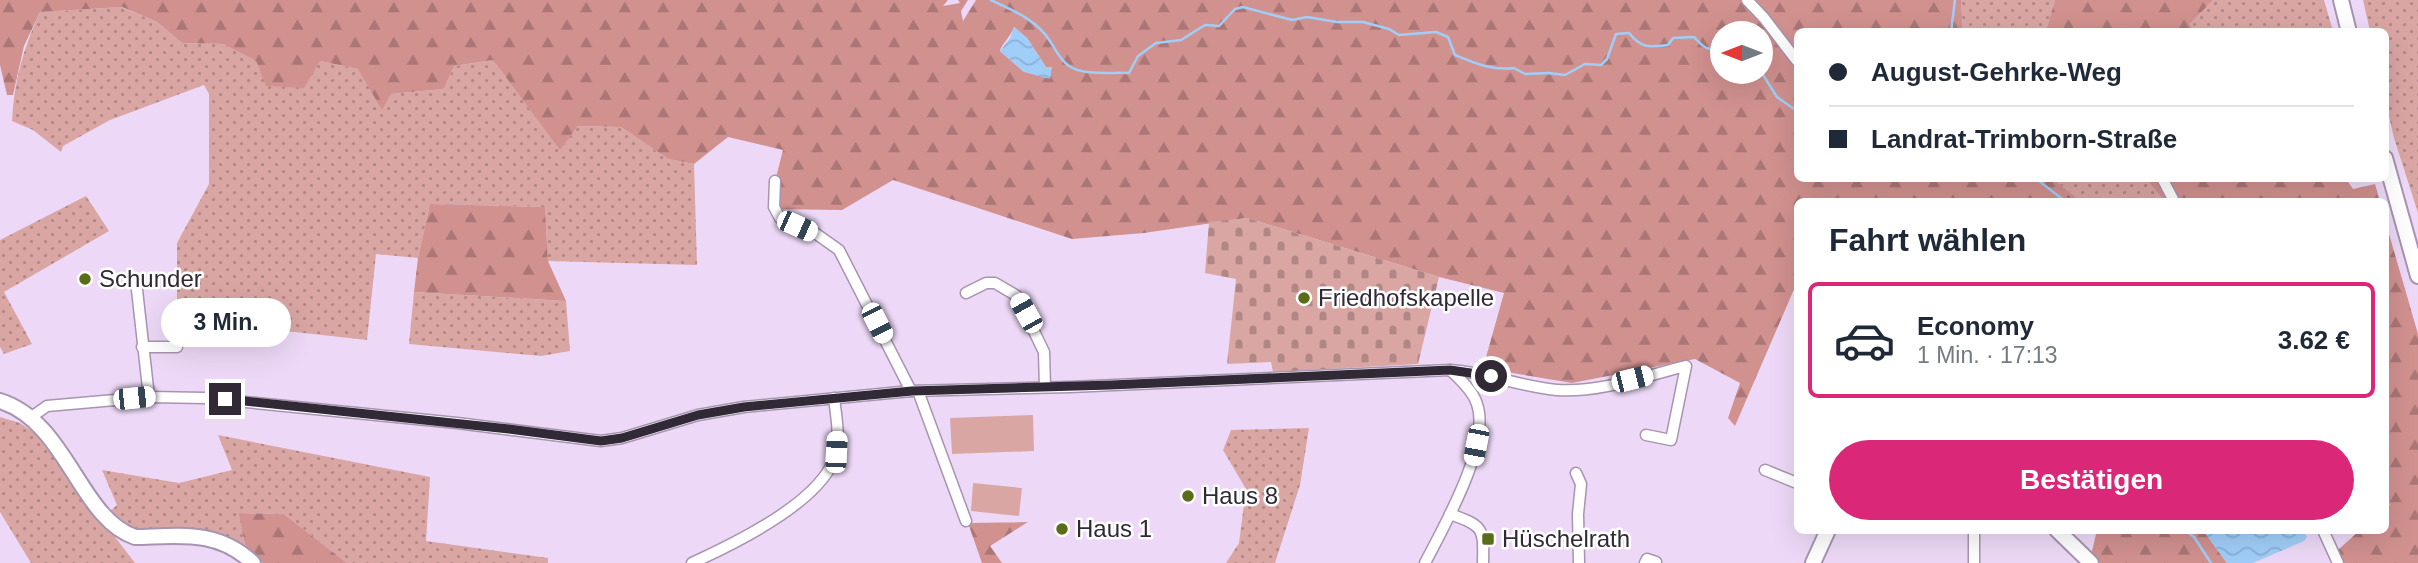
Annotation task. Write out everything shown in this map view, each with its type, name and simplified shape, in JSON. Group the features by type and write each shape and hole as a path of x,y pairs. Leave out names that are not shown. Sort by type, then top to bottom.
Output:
{"street":[{"path":"1747,0 1794,57"},
{"path":"2341,0 2348,28"},
{"path":"2389,172 2418,275"},
{"path":"775,181 774,207 780,218 815,233 839,250 915,391 966,521"},
{"path":"2164,182 2172,198"},
{"path":"136,281 149,397"},
{"path":"966,293 986,283 995,283 1017,296 1044,352 1045,387"},
{"path":"142,347 177,347"},
{"path":"30,418 47,406 149,397 266,402 601,441 622,438 698,415 733,409 915,391 1450,370 1469,371 1556,390 1590,389 1686,366 1671,440 1646,435"},
{"path":"1425,563 1450,514 1472,461 1479,419 1476,400 1450,370"},
{"path":"692,563 776,518 820,484 836,452 834,398"},
{"path":"0,401 30,418 47,435 116,528 135,537 198,535 219,541 253,563"},
{"path":"1765,470 1794,482"},
{"path":"1576,473 1581,484 1578,514 1579,563"},
{"path":"1450,514 1475,523 1481,530 1483,563"},
{"path":"1813,563 1826,534"},
{"path":"1974,534 1974,563"},
{"path":"2061,534 2091,563"},
{"path":"2325,534 2338,563"}],"green space":[{"path":"0,0 948,0 943,6 960,3 958,0 968,0 961,11 963,21 976,0 1961,0 1963,28 1794,28 1794,182 2057,182 2077,198 1794,198 1794,289 1735,426 1728,418 1740,383 1695,359 1572,383 1483,368 1504,293 1439,277 1247,218 1144,233 1072,239 893,180 842,210 768,209 783,150 728,137 694,164 668,159 621,127 578,126 560,150 493,60 454,66 444,89 391,94 382,110 358,69 320,61 304,88 266,86 256,61 223,44 182,43 157,22 122,7 40,12 24,46 13,95 7,95 0,65","holes":["1014,27 1027,38 1046,67 1024,72 1000,51"]},
{"path":"1961,0 2055,0 2047,28 1963,28"},
{"path":"2055,0 2213,0 2190,24 2192,28 2047,28"},
{"path":"2213,0 2324,0 2332,28 2192,28 2190,24"},
{"path":"2363,0 2418,0 2418,213 2389,116 2389,28 2369,28"},
{"path":"121,7 157,22 182,43 223,44 256,61 267,86 320,61 358,69 391,94 444,89 454,66 493,60 560,149 578,126 621,127 668,159 694,164 697,265 548,261 545,207 430,204 418,258 376,254 367,340 213,323 211,343 177,340 177,243 209,184 209,94 204,85 110,120 63,146 61,152 33,130 12,121 20,65 40,12"},
{"path":"2057,182 2148,182 2162,198 2077,198"},
{"path":"2148,182 2348,182 2353,189 2375,184 2379,198 2162,198"},
{"path":"86,196 109,231 4,292 32,344 4,354 0,347 0,240"},
{"path":"430,204 545,207 548,261 566,301 414,292 418,258"},
{"path":"1247,218 1439,277 1418,364 1273,372 1271,362 1227,364 1236,279 1205,273 1209,222"},
{"path":"2389,234 2418,334 2418,563 2344,563 2338,550 2356,534 2389,534"},
{"path":"414,292 566,301 570,351 541,356 409,344"},
{"path":"1033,415 1034,451 952,454 950,418"},
{"path":"0,417 20,423 35,433 135,563 31,563 0,512"},
{"path":"1309,428 1300,485 1275,563 1226,563 1239,543 1246,489 1223,450 1231,430"},
{"path":"218,435 430,477 426,541 548,558 548,563 347,563 284,514 240,513 245,545 197,529 137,532 109,512 117,505 102,470 179,483 232,470"},
{"path":"973,483 1022,488 1019,516 971,511"},
{"path":"239,513 284,514 347,563 263,563 245,545"},
{"path":"1028,522 990,546 1002,563 982,563 968,523"},
{"path":"2096,534 2206,534 2227,563 2100,563 2091,555"}],"water":[{"path":"1014,27 1027,38 1046,67 1052,67 1050,79 1024,72 1000,51"},
{"path":"2206,534 2306,534 2307,537 2304,541 2253,563 2227,563"}],"waterway":[{"path":"991,0 1024,16 1038,27 1069,66 1090,72 1129,73 1138,56 1156,43 1181,40 1205,25 1219,26 1235,9 1243,7 1292,20 1307,17 1337,22 1363,22 1389,29 1399,35 1436,32 1448,37 1455,55 1491,67 1514,68 1525,74 1565,75 1585,64 1601,65 1607,59 1616,34 1629,33 1646,46 1668,45 1673,38 1694,37 1700,44 1710,49"},
{"path":"1952,28 1955,0"},
{"path":"1769,84 1777,97 1794,109"},
{"path":"2040,182 2061,198"},
{"path":"2190,534 2211,563"}],"place":[{"name":"Schunder","path":"85,279"},
{"name":"Friedhofskapelle","path":"1304,298"},
{"name":"Haus 8","path":"1188,496"},
{"name":"Haus 1","path":"1062,529"},
{"name":"Hüschelrath","path":"1488,539"}],"route":[{"path":"225,399 609,441 698,415 744,407 912,391 1450,370 1491,376"}]}
